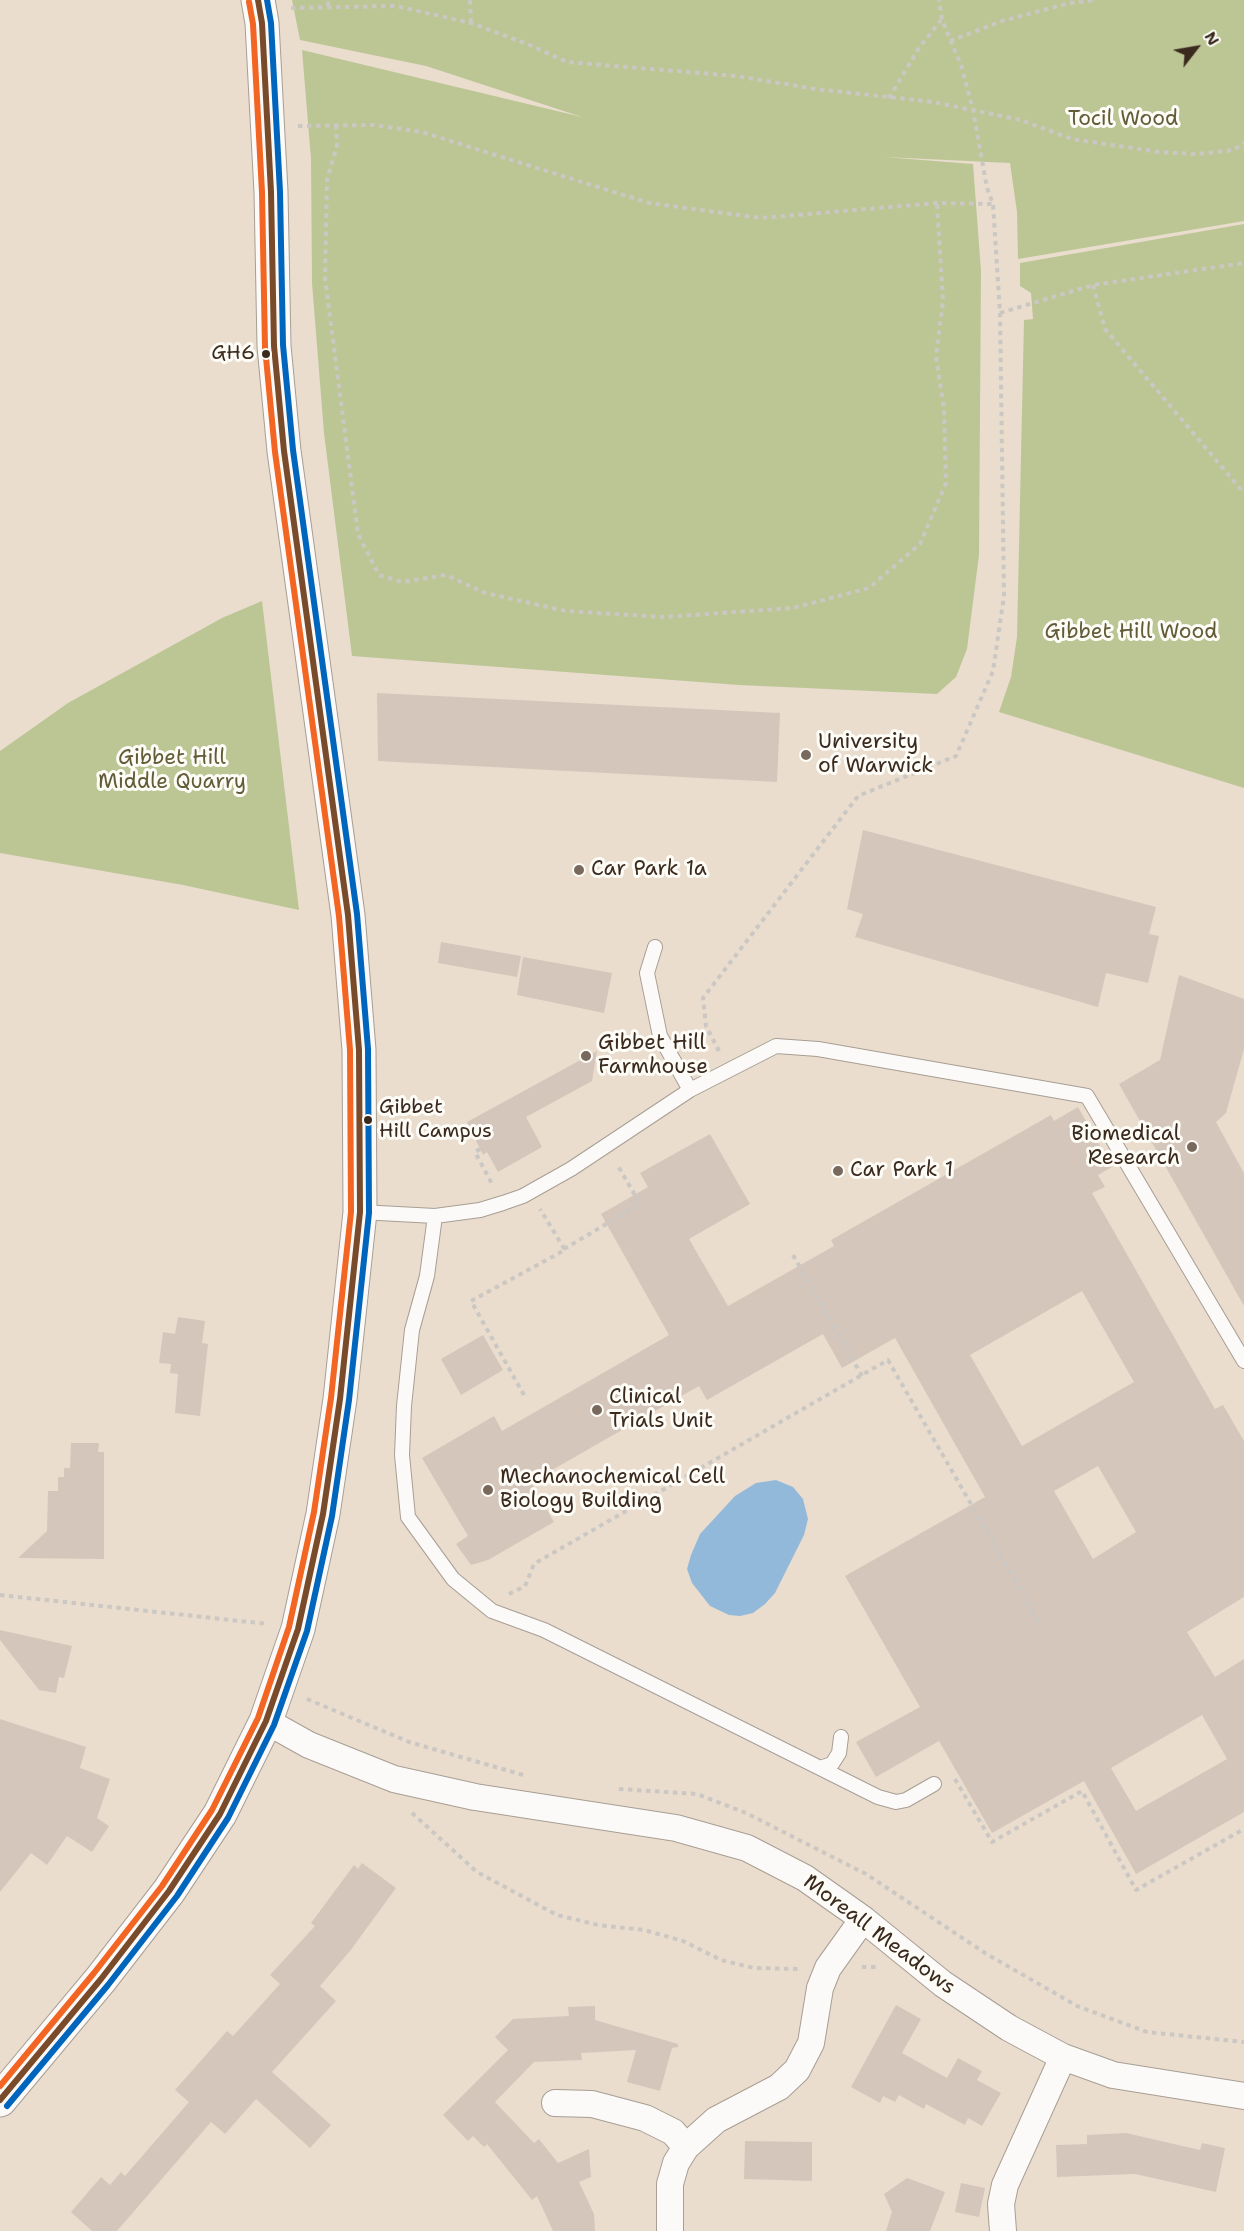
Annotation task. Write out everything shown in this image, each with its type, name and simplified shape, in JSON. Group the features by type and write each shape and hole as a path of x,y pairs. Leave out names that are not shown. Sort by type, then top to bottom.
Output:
{"street":[{"path":"0,2100 101,1979 169,1891 220,1814 266,1721 298,1629 323,1514 335,1434 360,1212 359,1050 348,915 284,451 274,345 271,192 262,23 258,0"},
{"name":"Moreall Meadows","path":"266,1721 309,1745 394,1779 475,1797 676,1828 747,1848 805,1878 863,1919 943,1984 1009,2028 1063,2057 1113,2075 1244,2096"},
{"path":"670,2231 670,2184 676,2163 686,2147 716,2120 778,2087 796,2070 811,2043 819,1989 828,1968 863,1919"},
{"path":"1003,2231 1001,2204 1005,2185 1063,2057"},
{"path":"555,2103 592,2104 645,2118 673,2132 686,2147"}],"lane":[{"path":"655,947 647,973 660,1036 690,1090"},
{"path":"360,1212 435,1216 480,1210 503,1203 530,1192 606,1146 690,1090 776,1046 818,1049 1087,1096 1244,1361"},
{"path":"435,1216 427,1276 412,1330 404,1406 402,1455 408,1516 453,1579 492,1611 544,1630 878,1797 896,1802 906,1800 934,1784"},
{"path":"820,1768 832,1764 839,1753 841,1737"}],"path":[{"path":"328,0 328,6"},
{"path":"470,0 471,23"},
{"path":"729,1070 706,1026 703,998 858,796 956,756 993,671 1004,596 1000,313 993,204 987,188 973,110 961,65 942,20 939,0"},
{"path":"950,41 1002,21 1070,3 1094,0"},
{"path":"289,8 396,6 471,23 530,45 567,63 736,76 973,110 1021,120 1072,139 1159,152 1209,153 1233,150 1244,143"},
{"path":"889,98 919,48 942,20"},
{"path":"336,125 337,145 327,180 325,278 358,534 379,575 402,582 446,574 485,592 566,611 664,617 793,608 869,588 920,544 946,483 944,409 936,356 943,301 937,203"},
{"path":"288,126 374,125 422,132 660,205 761,218 937,203 993,204"},
{"path":"1000,313 1093,285 1244,263"},
{"path":"1093,285 1105,328 1244,493"},
{"path":"524,1395 471,1301 640,1204 606,1146"},
{"path":"480,1149 475,1152 503,1203"},
{"path":"530,1192 564,1249"},
{"path":"793,1255 862,1376"},
{"path":"525,1586 534,1564 888,1360 1039,1622"},
{"path":"0,1595 298,1629"},
{"path":"934,1784 952,1773 992,1842 1082,1791 1136,1890 1244,1829"},
{"path":"405,1808 477,1872 557,1915 598,1925 644,1930 683,1941 722,1960 754,1968 888,1966"}],"green space":[{"name":"Tocil Wood","path":"292,0 1244,0 1244,221 1018,259 1017,212 1010,163 884,157 973,164 981,271 979,555 967,649 956,677 937,694 739,685 352,656 324,433 312,283 311,159 302,50 582,117 426,66 300,40"},
{"name":"Gibbet Hill Wood","path":"1244,224 1244,788 999,712 1011,677 1017,637 1024,320 1033,319 1031,293 1020,286 1020,263"},
{"name":"Gibbet Hill Middle Quarry","path":"262,601 299,910 183,885 0,853 0,751 68,703 222,618"}],"water":[{"path":"776,1480 793,1487 803,1499 808,1519 804,1535 775,1593 765,1604 753,1613 740,1616 729,1615 710,1606 692,1583 687,1569 691,1555 700,1534 735,1496 756,1483"}],"building":[{"path":"377,693 780,713 777,782 378,761"},
{"path":"863,830 1156,907 1149,934 1159,936 1148,983 1106,973 1098,1007 855,937 863,914 847,909"},
{"path":"441,942 521,956 517,977 438,963"},
{"path":"523,957 612,973 604,1013 517,995"},
{"name":"Biomedical Research","path":"1179,975 1244,999 1244,1049 1226,1113 1216,1122 1244,1173 1244,1306 1119,1084 1160,1060"},
{"path":"597,1051 592,1081 526,1117 542,1147 498,1172 487,1152 483,1155 467,1122"},
{"path":"1078,1107 1112,1167 1098,1175 1105,1187 1092,1193 1215,1409 1223,1405 1244,1441 1244,1597 1187,1632 1215,1677 1244,1659 1244,1812 1136,1874 1084,1781 992,1833 939,1741 876,1777 856,1742 920,1707 845,1576 985,1497 895,1338 842,1368 823,1334 707,1400 699,1386 531,1482 554,1522 488,1560 471,1565 456,1544 468,1536 422,1458 494,1416 502,1431 669,1335 601,1214 648,1187 640,1173 710,1134 750,1204 689,1239 728,1306 834,1246 831,1240 1051,1115 1054,1121","holes":["1082,1291 1134,1382 1022,1446 970,1355","1098,1466 1136,1532 1093,1559 1054,1491","1202,1715 1227,1759 1136,1811 1111,1768"]},
{"path":"178,1317 205,1321 202,1343 208,1344 200,1416 175,1413 178,1374 170,1373 171,1364 159,1363 163,1332 175,1334"},
{"path":"483,1335 503,1370 461,1395 441,1359"},
{"path":"71,1443 99,1443 98,1452 104,1452 104,1559 18,1558 47,1531 48,1491 58,1491 58,1477 64,1477 64,1468 70,1468"},
{"path":"0,1630 72,1646 64,1678 59,1677 56,1693 39,1690 0,1640"},
{"path":"0,1719 86,1747 80,1768 110,1779 97,1818 109,1826 92,1852 67,1836 47,1865 31,1853 0,1892"},
{"path":"362,1863 396,1888 350,1951 320,1986 336,2001 272,2072 331,2125 310,2148 256,2099 225,2134 211,2122 117,2231 92,2231 71,2212 101,2177 110,2185 121,2172 125,2176 189,2102 175,2090 227,2031 233,2036 280,1984 270,1975 315,1926 311,1923 354,1865 358,1869"},
{"path":"896,2005 921,2019 902,2053 947,2078 958,2058 982,2071 977,2080 1001,2093 982,2126 968,2118 965,2125 926,2104 924,2109 899,2095 895,2102 883,2096 880,2103 851,2087"},
{"path":"595,2006 595,2020 678,2044 678,2047 672,2048 660,2091 627,2082 636,2050 581,2053 582,2060 534,2062 495,2102 534,2143 539,2139 558,2163 589,2149 591,2177 579,2182 594,2214 595,2231 553,2231 537,2196 532,2200 487,2144 484,2147 473,2136 468,2141 443,2115 508,2050 495,2037 513,2019 569,2016 568,2007"},
{"path":"1126,2133 1200,2150 1202,2143 1225,2148 1216,2192 1135,2174 1057,2177 1056,2145 1087,2144 1087,2135"},
{"path":"745,2141 812,2142 812,2181 744,2179"},
{"path":"907,2178 945,2192 930,2231 886,2231 892,2212 884,2194"},
{"path":"961,2183 985,2188 979,2217 955,2212"}],"transit line":[{"path":"0,2100 101,1979 169,1891 220,1814 266,1721 298,1629 323,1514 340,1399 360,1212 359,1050 348,915 284,451 274,346 271,192 262,23 258,0"},
{"path":"7,2106 108,1985 177,1896 228,1818 274,1725 307,1631 332,1516 349,1400 369,1213 368,1049 357,914 293,450 283,345 280,192 271,23 267,0"},
{"path":"0,2086 94,1973 162,1886 212,1810 258,1718 289,1627 314,1512 331,1398 351,1212 350,1050 339,916 275,452 265,347 262,192 253,24 249,2"}],"place":[{"name":"GH6","path":"266,354"},
{"name":"University of Warwick","path":"806,755"},
{"name":"Car Park 1a","path":"579,870"},
{"name":"Gibbet Hill Farmhouse","path":"586,1056"},
{"name":"Gibbet Hill Campus","path":"368,1120"},
{"name":"Biomedical Research","path":"1192,1147"},
{"name":"Car Park 1","path":"838,1171"},
{"name":"Clinical Trials Unit","path":"597,1410"},
{"name":"Mechanochemical Cell Biology Building","path":"488,1490"}]}
